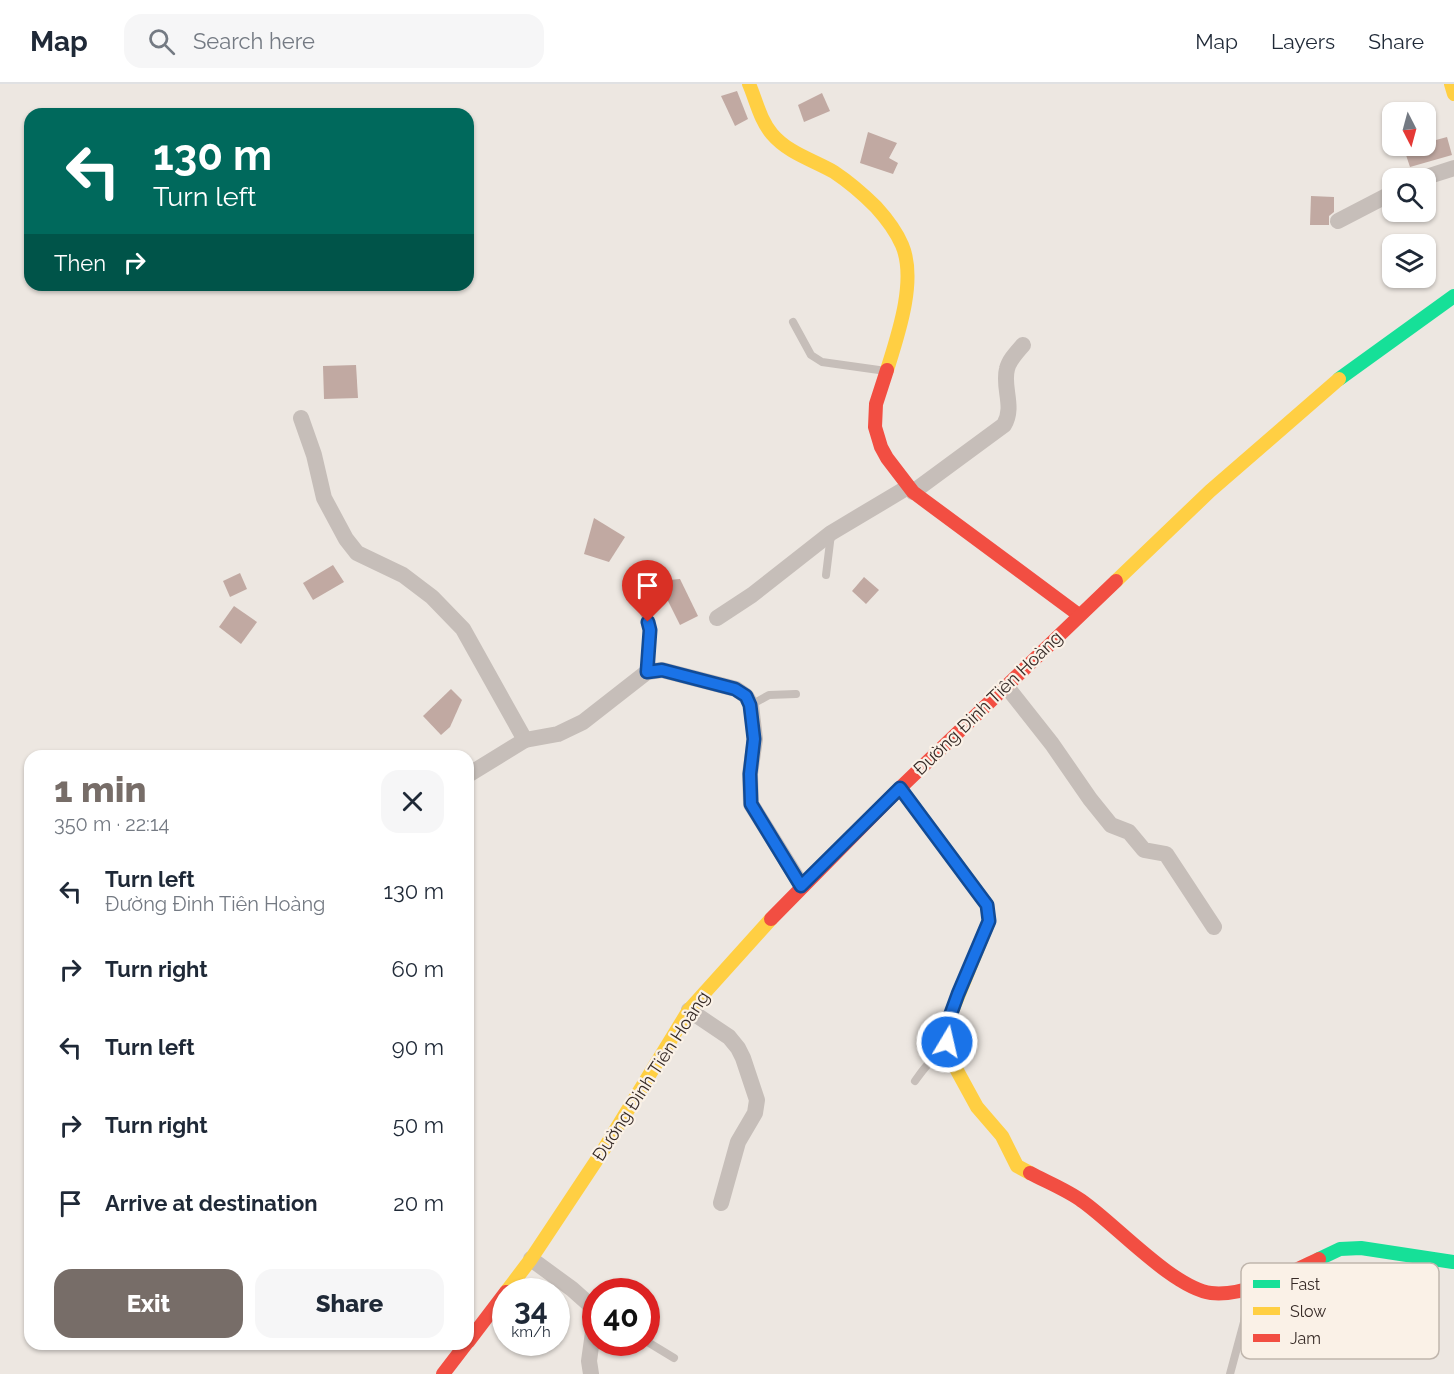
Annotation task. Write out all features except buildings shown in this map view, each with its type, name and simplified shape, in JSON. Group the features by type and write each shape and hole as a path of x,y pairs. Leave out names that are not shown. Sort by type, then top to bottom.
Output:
{"street":[{"path":"749,84 765,122 775,138 797,154 840,176 867,198 893,230 906,256 902,313 876,404 875,427 887,458 910,490 1078,615"},
{"path":"1451,84 1454,94"},
{"path":"1436,174 1454,168"},
{"path":"1338,221 1382,198"},
{"name":"Đường Đinh Tiên Hoàng","path":"517,1278 604,1149 689,1010 753,936 900,788 1210,491 1333,383 1454,296"},
{"path":"717,618 752,595 831,533 910,490 1004,425 1009,411 1006,371 1023,345"},
{"path":"300,418 314,455 324,498 346,539 357,553 410,580 432,597 463,629 525,740"},
{"path":"474,771 525,740 558,734 584,722 647,672 662,670 735,689 746,696 750,705 754,739 750,774 751,804 801,886"},
{"path":"1007,687 1111,825 1129,832 1144,850 1166,854 1214,927"},
{"path":"900,788 987,905 989,914 984,936 969,964 950,1016 947,1032 948,1054 977,1107 1002,1136 1017,1166 1081,1200 1163,1268 1189,1285 1210,1293 1221,1294 1241,1290"},
{"path":"689,1010 729,1037 738,1048 757,1100 755,1113 738,1142 721,1203"},
{"path":"1309,1263 1333,1251 1349,1248 1397,1252 1453,1262"},
{"path":"531,1259 582,1298"},
{"name":"Đường Đinh Tiên Hoàng","path":"474,1334 492,1310"},
{"name":"Đường Đinh Tiên Hoàng","path":"443,1374 462,1350"},
{"path":"590,1356 591,1374"}],"lane":[{"path":"793,322 811,355 822,362 886,371"},
{"path":"825,575 831,533"},
{"path":"643,610 650,630 647,672"},
{"path":"750,705 769,694 796,694"},
{"path":"915,1081 935,1058 948,1054"},
{"path":"1230,1374 1241,1333"},
{"path":"660,1350 674,1358"}],"traffic: fast":[{"path":"1339,379 1454,296"},
{"path":"1319,1259 1340,1249 1361,1248 1453,1262"}],"traffic: slow":[{"path":"749,84 761,116 778,141 801,156 834,172 856,188 880,211 900,240 906,259 907,291 901,324 887,370"},
{"path":"1451,84 1454,94"},
{"path":"1116,581 1210,491 1339,379"},
{"path":"900,788 987,905 989,921 950,1016 948,1054 977,1107 1002,1136 1017,1166 1030,1173"},
{"path":"517,1278 604,1149 689,1010 771,919"}],"traffic: jam":[{"path":"887,370 876,404 875,427 887,458 913,492 1079,615"},
{"path":"771,919 900,788 1116,581"},
{"path":"1030,1173 1082,1201 1179,1280 1196,1289 1211,1293 1241,1290"},
{"path":"1311,1263 1319,1259"},
{"path":"474,1334 492,1310"},
{"path":"443,1374 461,1350"}],"route":[{"path":"648,622 650,630 647,672 662,670 735,689 746,696 750,705 754,739 750,774 751,804 801,886 900,788 987,905 989,921 979,947 969,964 950,1016 947,1042"}]}
